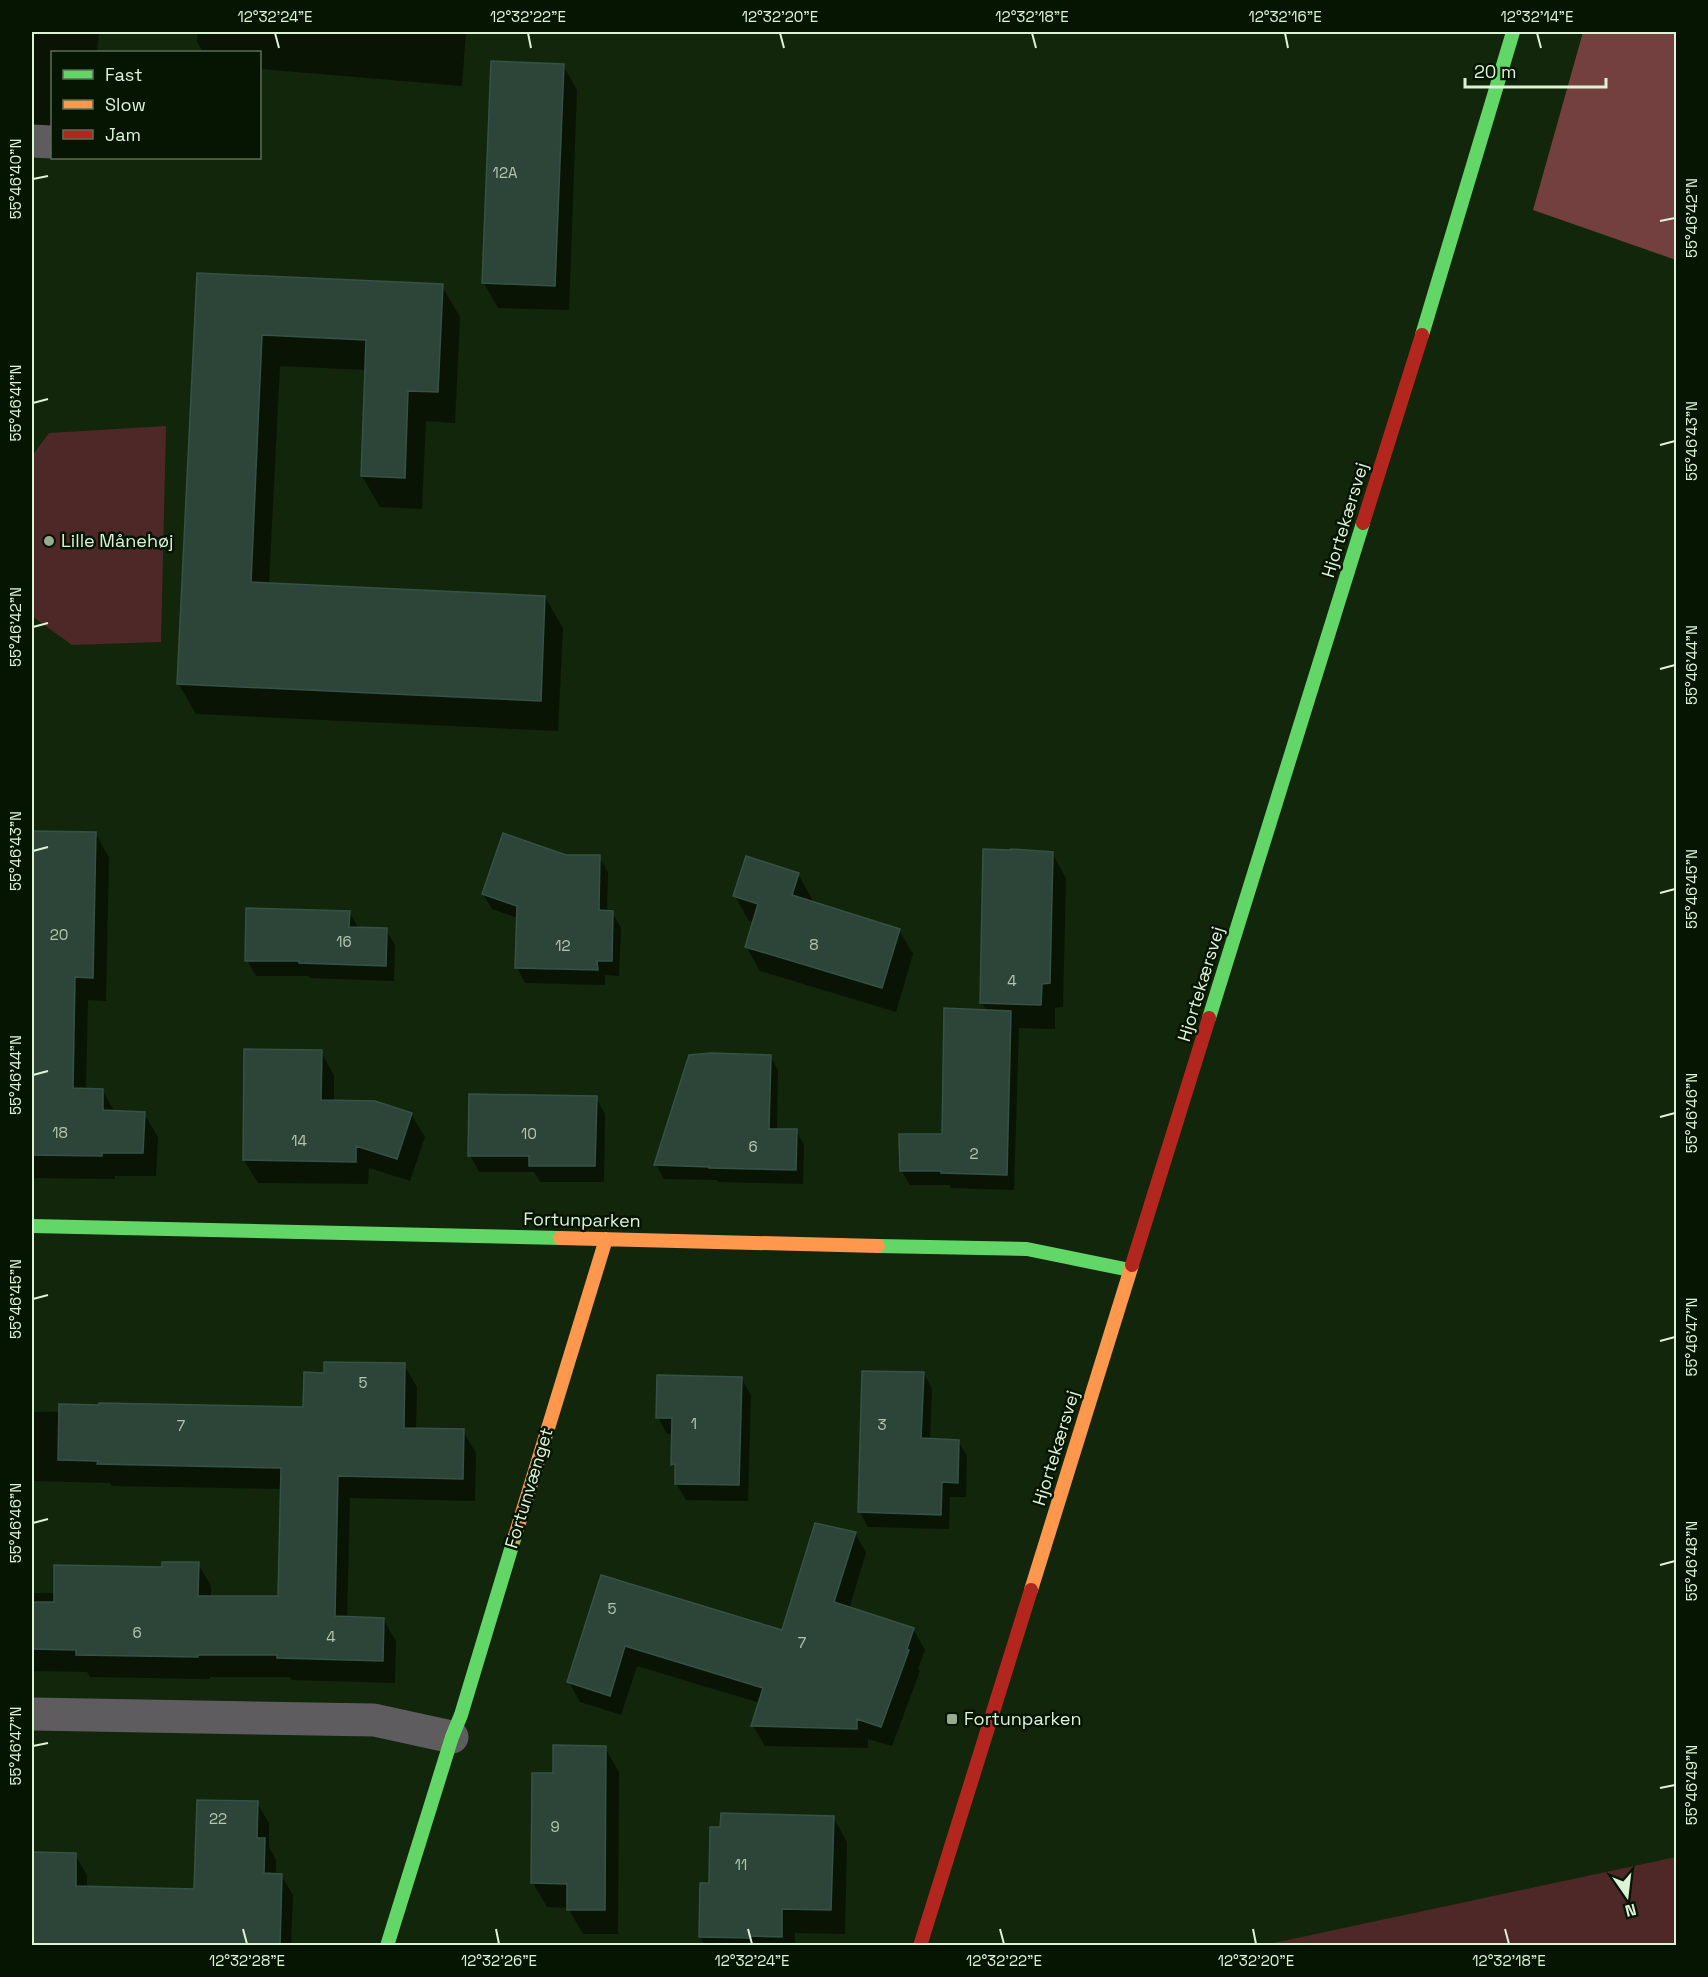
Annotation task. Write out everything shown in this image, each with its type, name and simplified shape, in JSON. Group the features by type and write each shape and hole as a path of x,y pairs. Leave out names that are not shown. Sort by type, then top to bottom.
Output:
{"street":[{"name":"Hjortekærsvej","path":"920,1946 1449,247 1513,32"},
{"path":"32,141 51,142"},
{"name":"Fortunparken","path":"32,1226 1027,1249 1130,1270"},
{"name":"Fortunvænget","path":"387,1946 452,1737 461,1715 606,1239"},
{"path":"32,1714 374,1720 452,1737"}],"shaded area":[{"path":"1583,32 1676,32 1676,260 1533,210"},
{"path":"166,426 161,642 72,645 32,616 32,456 49,433"},
{"path":"1676,1857 1676,1945 1264,1945"}],"building":[{"path":"491,61 564,64 555,286 482,283"},
{"path":"197,273 443,284 438,392 408,391 405,478 361,476 366,340 262,335 251,582 545,596 541,701 177,684"},
{"path":"32,831 96,832 93,978 75,977 73,1088 103,1089 103,1110 145,1112 143,1153 102,1153 102,1156 32,1155"},
{"path":"503,833 566,855 600,855 599,910 613,911 612,961 597,961 598,970 515,968 517,906 482,894"},
{"path":"983,849 1053,852 1050,983 1042,984 1041,1005 980,1003"},
{"path":"746,856 799,873 792,895 900,929 882,988 745,947 758,904 733,896"},
{"path":"246,908 350,911 349,927 387,928 386,966 299,963 299,961 245,961"},
{"path":"944,1008 1011,1011 1007,1175 900,1171 899,1134 942,1134"},
{"path":"244,1049 322,1050 321,1100 375,1101 412,1113 397,1159 356,1146 356,1162 243,1160"},
{"path":"711,1053 771,1055 769,1129 797,1129 796,1170 654,1165 689,1055"},
{"path":"469,1094 597,1096 595,1166 529,1166 529,1156 468,1156"},
{"path":"324,1362 405,1363 404,1428 464,1429 463,1479 338,1476 335,1616 384,1618 383,1661 277,1658 277,1655 198,1655 198,1657 76,1655 76,1650 32,1649 32,1602 54,1602 54,1565 162,1567 162,1562 199,1562 198,1596 278,1596 281,1468 97,1464 98,1461 58,1460 59,1404 303,1407 304,1372 324,1373"},
{"path":"862,1371 924,1372 921,1438 959,1440 958,1483 942,1482 941,1515 858,1512"},
{"path":"657,1375 742,1377 739,1485 675,1484 675,1464 671,1465 672,1418 656,1418"},
{"path":"815,1523 856,1532 834,1602 914,1628 907,1649 909,1650 881,1727 857,1719 857,1729 751,1726 763,1688 625,1646 610,1696 567,1682 601,1575 782,1630"},
{"path":"553,1745 606,1746 605,1910 567,1910 567,1884 531,1883 532,1773 553,1773"},
{"path":"197,1800 258,1801 257,1838 265,1838 264,1873 282,1874 280,1946 32,1944 32,1852 76,1853 76,1886 194,1889"},
{"path":"721,1813 834,1816 831,1910 782,1909 782,1937 699,1937 700,1883 709,1883 710,1827 720,1827"}],"traffic: fast":[{"path":"1422,335 1513,32"},
{"path":"1209,1018 1363,523"},
{"path":"32,1226 560,1238"},
{"path":"878,1246 1027,1249 1130,1270"},
{"path":"387,1946 515,1536"}],"traffic: slow":[{"path":"560,1238 878,1246"},
{"path":"515,1536 606,1239"},
{"path":"1031,1590 1132,1265"}],"traffic: jam":[{"path":"1363,523 1422,335"},
{"path":"1132,1265 1209,1018"},
{"path":"920,1946 1031,1590"}],"place":[{"name":"Lille Månehøj","path":"49,541"},
{"name":"Fortunparken","path":"952,1719"}]}
